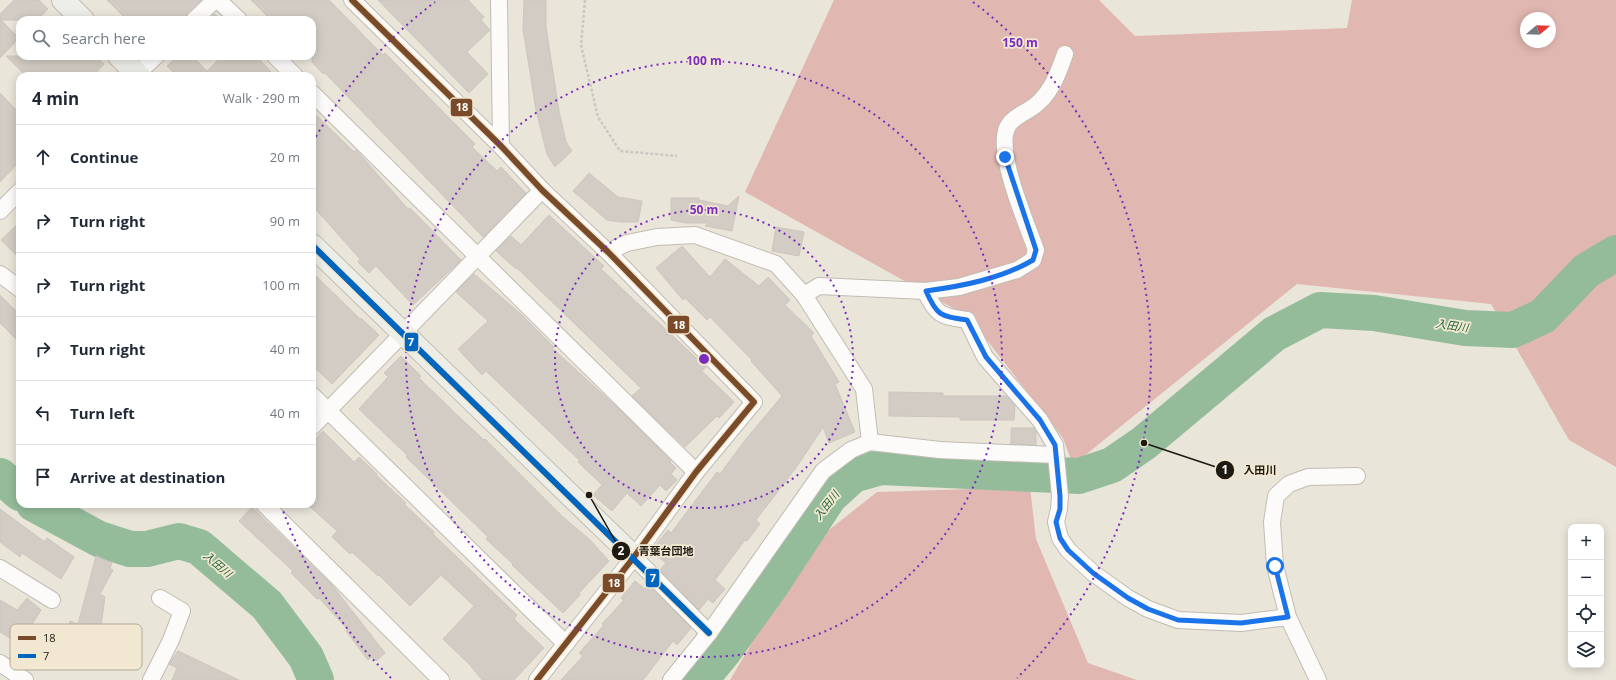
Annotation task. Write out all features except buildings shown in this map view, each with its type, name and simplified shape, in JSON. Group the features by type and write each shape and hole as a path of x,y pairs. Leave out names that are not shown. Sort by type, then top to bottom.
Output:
{"street":[{"path":"63,0 79,16"},
{"path":"198,16 215,0"},
{"path":"218,0 235,16"},
{"path":"352,0 501,146 542,190 608,252 754,402 696,472 634,557 537,680"},
{"path":"488,0 499,6 501,146"},
{"path":"804,295 819,286 926,291 959,287 1017,270 1033,260 1036,250 1005,157 1004,141 1008,126 1039,102 1054,83 1066,54"},
{"path":"123,60 134,72"},
{"path":"140,72 152,60"},
{"path":"279,60 291,72"},
{"path":"316,96 696,472"},
{"path":"316,422 542,190"},
{"path":"0,211 16,195"},
{"path":"608,252 628,243 657,237 695,235 776,264 804,295 864,389 870,442"},
{"path":"316,248 634,557 709,633"},
{"path":"0,274 16,286"},
{"path":"926,291 933,308 944,316 967,320 986,357 1040,420 1055,445 1060,496 1060,509 1056,522 1060,538 1068,550 1093,573 1128,598 1148,609 1178,620 1241,623 1288,617"},
{"path":"316,399 566,644"},
{"path":"671,680 709,633 823,471 851,450 870,442 940,450 1055,457"},
{"path":"1317,680 1288,617 1275,566 1272,522 1276,496 1289,484 1308,477 1357,476"},
{"path":"268,508 441,680"},
{"path":"0,568 52,600"},
{"path":"151,680 171,640 182,611 160,598"},
{"path":"0,663 10,670"},
{"path":"10,670 25,680"}],"path":[{"path":"585,0 581,45 598,117 620,151 677,156"}],"shaded area":[{"path":"834,0 1099,0 1135,36 1347,28 1352,0 1616,0 1616,467 1569,440 1491,304 1297,284 1073,465 1063,438 969,317 745,192"},
{"path":"1030,487 1036,539 1088,663 1137,680 730,680 810,545 877,492"}],"waterway":[{"name":"入田川","path":"700,680 724,651 772,584 829,497 853,475 881,467 1079,476 1112,465 1144,443 1274,334 1320,310 1374,313 1465,328 1513,330 1543,316 1586,271 1616,253"},
{"name":"入田川","path":"0,476 16,490"},
{"name":"入田川","path":"41,508 99,539 130,549 147,549 179,541 199,547 267,605 306,657 316,680"}],"transit line":[{"name":"18","path":"352,0 501,146 542,190 608,252 754,402 696,472 634,557 537,680"},
{"name":"7","path":"316,249 709,633"}],"place":[{"name":"入田川","path":"1144,443"},
{"name":"青葉台団地","path":"589,495"}],"route":[{"path":"1005,157 1036,250 1033,260 1017,270 959,287 926,291 933,308 944,316 967,320 986,357 1040,420 1055,445 1060,496 1060,509 1056,522 1060,538 1068,550 1093,573 1128,598 1148,609 1178,620 1241,623 1288,617 1275,566"}]}
